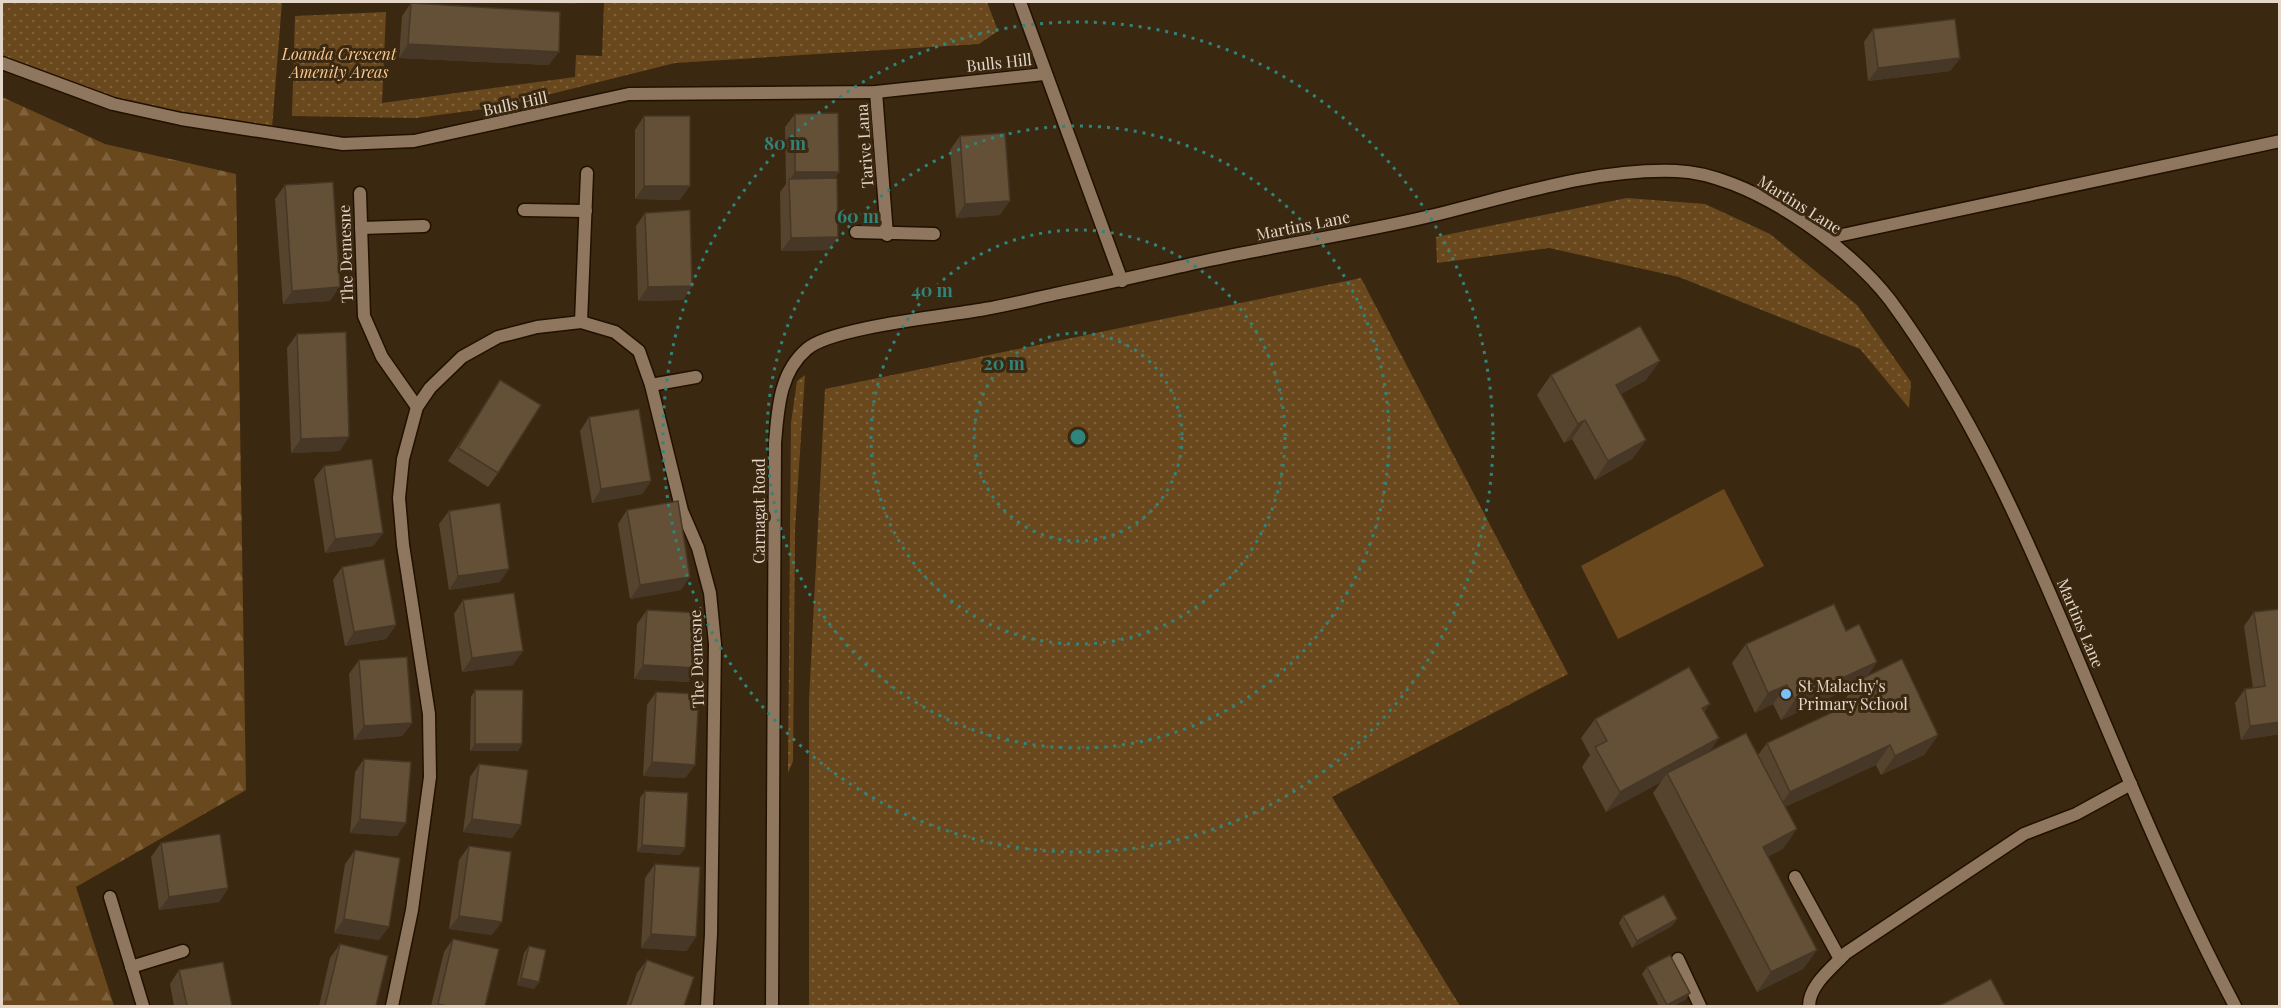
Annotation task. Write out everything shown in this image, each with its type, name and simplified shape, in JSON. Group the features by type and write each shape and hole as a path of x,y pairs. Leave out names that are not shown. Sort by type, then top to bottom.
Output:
{"street":[{"path":"1020,2 1044,74 1122,281"},
{"name":"Bulls Hill","path":"2,63 113,104 181,119 343,144 414,141 629,94 876,92 1044,74"},
{"name":"Tarive Lana","path":"876,92 887,235"},
{"path":"1828,238 2280,141"},
{"name":"Martins Lane","path":"1122,281 1626,172 1682,171 1735,184 1768,200 1828,238 1887,297 1972,430 2047,585 2131,784 2235,1006"},
{"path":"581,322 587,173"},
{"name":"The Demesne","path":"360,193 364,316 382,357 417,407"},
{"path":"524,210 586,211"},
{"path":"361,228 424,226"},
{"path":"856,232 887,235 934,234"},
{"name":"Carnagat Road","path":"772,1006 775,443 779,397 788,371 809,347 837,334 991,308 1122,281"},
{"name":"The Demesne","path":"392,1006 412,910 430,777 429,714 403,545 399,498 403,459 417,407 430,388 462,357 498,337 537,327 581,322 615,332 639,351 651,384 673,480 698,548 710,593 714,656 711,934 707,1006"},
{"path":"651,384 696,377"},
{"path":"1809,1006 1809,999 1822,978 1846,953 2024,834 2076,814 2131,784"},
{"path":"1796,877 1840,959"},
{"path":"110,897 143,1006"},
{"path":"131,967 183,951"},
{"path":"1678,959 1700,1006"}],"green space":[{"path":"2,2 282,2 272,128 113,104 2,63"},
{"name":"Loanda Crescent Amenity Areas","path":"604,2 987,2 998,31 979,44 675,63 499,107 416,118 292,116 295,16 386,12 382,103 575,77 576,55 602,56"},
{"path":"2,97 105,144 236,174 246,790 76,887 114,1006 2,1006"},
{"path":"1627,198 1705,204 1770,234 1857,305 1911,382 1909,408 1860,349 1679,277 1549,248 1437,263 1436,237"},
{"path":"1361,278 1568,674 1332,797 1460,1006 809,1006 809,701 825,389"},
{"path":"805,375 795,529 793,761 788,773 791,423 797,381"},
{"path":"1724,489 1764,566 1618,639 1581,566"}],"building":[{"path":"411,3 560,12 559,52 408,44"},
{"path":"1955,19 1960,58 1878,68 1873,29"},
{"path":"838,113 839,172 795,172 795,114"},
{"path":"644,116 690,116 690,186 644,186"},
{"path":"1005,133 1010,201 965,204 960,136"},
{"path":"837,178 838,237 791,238 789,179"},
{"path":"333,182 340,287 292,291 285,185"},
{"path":"690,210 692,286 648,287 645,213"},
{"path":"1640,326 1660,361 1616,385 1646,440 1608,461 1585,420 1578,424 1551,375"},
{"path":"346,332 349,437 301,439 297,334"},
{"path":"500,380 541,405 498,473 458,448"},
{"path":"639,409 651,481 601,489 589,417"},
{"path":"372,459 383,533 335,539 324,466"},
{"path":"678,501 690,577 640,585 627,510"},
{"path":"500,503 509,569 458,576 449,511"},
{"path":"384,559 396,625 354,632 342,567"},
{"path":"514,593 523,651 472,658 463,600"},
{"path":"1834,604 1846,631 1859,624 1877,662 1795,700 1787,685 1768,693 1746,644"},
{"path":"2280,609 2280,722 2250,726 2245,689 2265,686 2254,612"},
{"path":"647,610 701,613 697,668 643,665"},
{"path":"407,657 412,723 364,726 359,660"},
{"path":"1902,659 1938,735 1895,756 1890,745 1790,792 1767,743 1867,696 1859,680"},
{"path":"1689,667 1710,704 1702,708 1719,738 1620,792 1595,747 1607,741 1595,719"},
{"path":"475,690 523,690 522,744 475,744"},
{"path":"656,692 699,694 695,765 652,762"},
{"path":"1746,733 1797,829 1763,847 1817,950 1771,972 1667,773"},
{"path":"364,759 411,762 406,823 360,819"},
{"path":"479,764 528,770 521,825 472,819"},
{"path":"645,791 688,793 685,848 642,845"},
{"path":"220,834 228,888 169,897 161,843"},
{"path":"469,846 511,852 502,922 459,916"},
{"path":"355,850 400,858 389,927 344,919"},
{"path":"655,864 700,867 696,937 651,934"},
{"path":"1664,895 1677,919 1637,941 1623,916"},
{"path":"453,939 499,949 485,1006 438,1004"},
{"path":"340,944 388,956 376,1006 325,1006"},
{"path":"529,946 546,950 539,982 521,978"},
{"path":"1670,955 1690,993 1667,1005 1647,967"},
{"path":"647,960 694,977 684,1006 630,1006"},
{"path":"223,962 232,1006 187,1006 179,970"},
{"path":"1991,979 2005,1006 1939,1006"}],"place":[{"name":"St Malachy's Primary School","path":"1786,694"}]}
